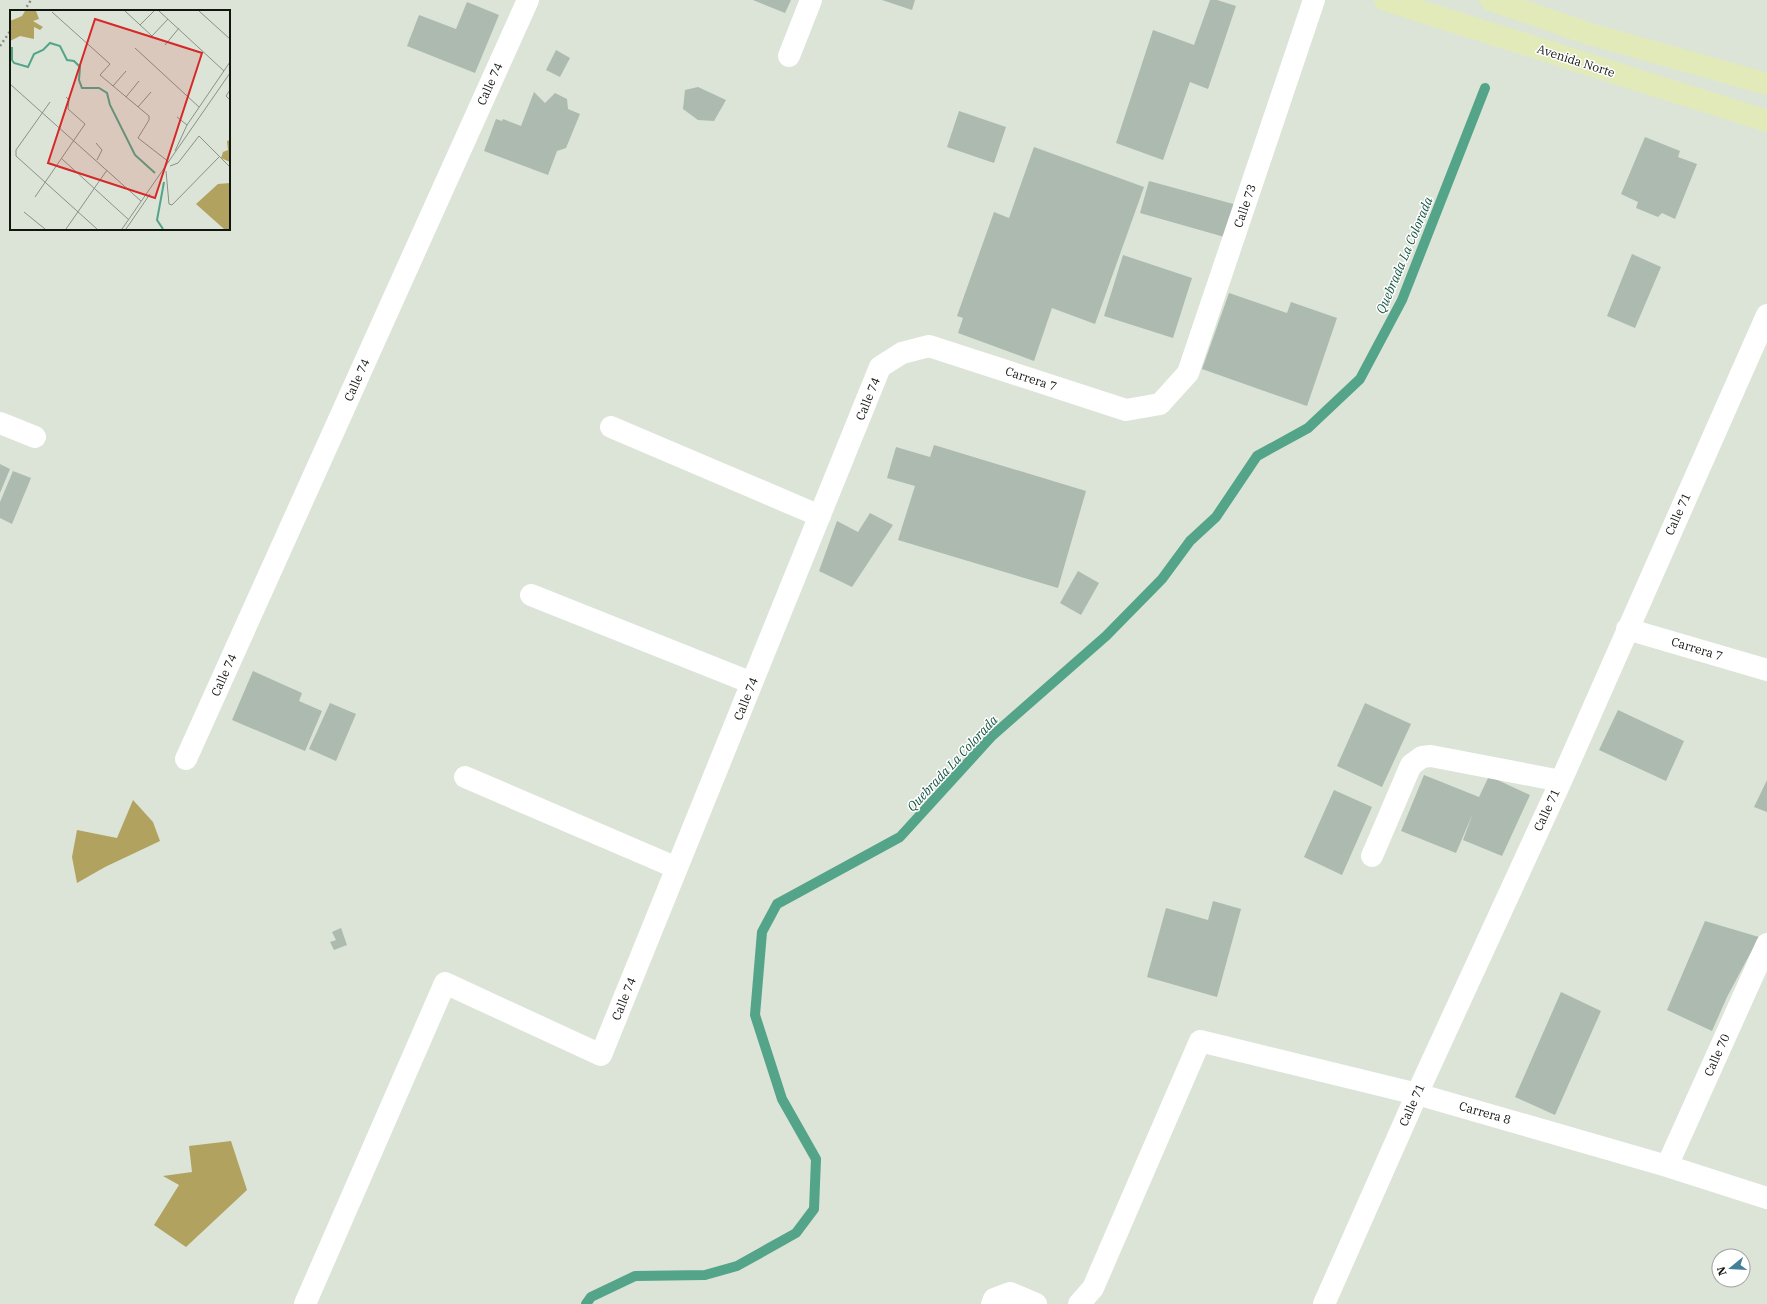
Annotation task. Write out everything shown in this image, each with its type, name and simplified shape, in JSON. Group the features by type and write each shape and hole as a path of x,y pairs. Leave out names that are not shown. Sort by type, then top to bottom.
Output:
{"main road":[{"name":"Avenida Norte","path":"1385,0 1767,121"},
{"path":"1491,0 1590,34 1767,84"}],"street":[{"name":"Calle 74","path":"186,759 528,0"},
{"path":"789,56 811,0"},
{"name":"Calle 73","path":"1160,404 1188,373 1314,0"},
{"name":"Calle 71","path":"1324,1304 1417,1094 1561,781 1767,315"},
{"name":"Carrera 7","path":"902,353 929,346 1126,410 1160,404"},
{"name":"Calle 74","path":"305,1304 444,983 601,1055 880,367 902,353"},
{"path":"0,423 35,437"},
{"path":"611,427 820,516"},
{"path":"530,595 752,683"},
{"name":"Carrera 7","path":"1628,629 1767,670"},
{"path":"1372,856 1411,765 1422,757 1431,756 1561,781"},
{"path":"465,776 677,868"},
{"name":"Calle 70","path":"1667,1166 1767,944"},
{"name":"Carrera 8","path":"1079,1304 1093,1288 1200,1042 1417,1094 1667,1166 1767,1198"},
{"path":"992,1304 994,1299 1010,1293 1036,1304"}],"path":[{"path":"25,10 31,0"},
{"path":"0,46 10,31"}],"shaded area":[{"path":"133,800 153,822 160,841 105,867 77,883 72,857 77,830 117,838"},
{"path":"231,1141 247,1190 186,1247 154,1225 179,1185 163,1176 192,1172 189,1146"}],"building":[{"path":"753,0 791,0 785,13"},
{"path":"882,0 915,0 912,10"},
{"path":"1210,0 1217,0 1236,6 1208,89 1190,82 1163,160 1116,143 1153,30 1194,45"},
{"path":"467,2 499,15 475,73 407,46 419,15 456,29"},
{"path":"556,50 570,58 560,77 546,70"},
{"path":"698,87 726,100 714,121 698,120 683,109 685,90"},
{"path":"534,92 545,103 555,93 567,99 568,109 580,114 566,148 557,151 548,175 484,151 496,119 502,121 503,119 521,126"},
{"path":"959,111 1006,127 994,163 947,147"},
{"path":"1645,137 1680,151 1678,157 1697,164 1675,219 1662,213 1658,217 1636,208 1638,202 1621,194"},
{"path":"1034,147 1144,187 1095,324 1052,308 1034,361 958,333 963,318 957,316 994,212 1009,218"},
{"path":"1149,181 1237,205 1228,238 1140,213"},
{"path":"1632,254 1661,267 1635,328 1607,316"},
{"path":"1123,255 1192,278 1173,338 1104,316"},
{"path":"1229,293 1287,313 1291,302 1337,318 1307,406 1202,369"},
{"path":"934,445 1086,491 1058,588 898,540 915,486 887,478 896,447 930,457"},
{"path":"0,464 10,469 0,493"},
{"path":"13,471 31,478 12,524 0,518 0,502"},
{"path":"870,513 893,525 852,587 819,571 837,521 858,532"},
{"path":"1078,571 1099,583 1081,615 1060,603"},
{"path":"253,671 302,693 299,701 322,711 305,751 232,720"},
{"path":"330,703 356,714 336,761 309,749"},
{"path":"1365,703 1411,724 1382,787 1337,766"},
{"path":"1618,710 1684,741 1666,781 1599,750"},
{"path":"1424,775 1479,797 1489,776 1530,795 1502,856 1463,840 1473,813 1456,853 1401,831"},
{"path":"1767,780 1767,812 1754,807"},
{"path":"1334,790 1372,807 1342,875 1304,857"},
{"path":"1213,901 1241,909 1217,997 1147,977 1166,908 1208,920"},
{"path":"1705,921 1759,937 1727,997 1712,1031 1667,1010"},
{"path":"341,928 347,945 334,950 330,942 336,940 332,932"},
{"path":"1561,992 1601,1011 1555,1115 1515,1097"}],"waterway":[{"name":"Quebrada La Colorada","path":"586,1304 591,1297 635,1276 705,1275 737,1266 796,1233 814,1209 816,1159 782,1099 755,1015 762,932 777,904 900,837 992,736 1106,636 1162,579 1190,541 1216,517 1257,456 1308,428 1360,379 1402,300 1485,88"}]}
